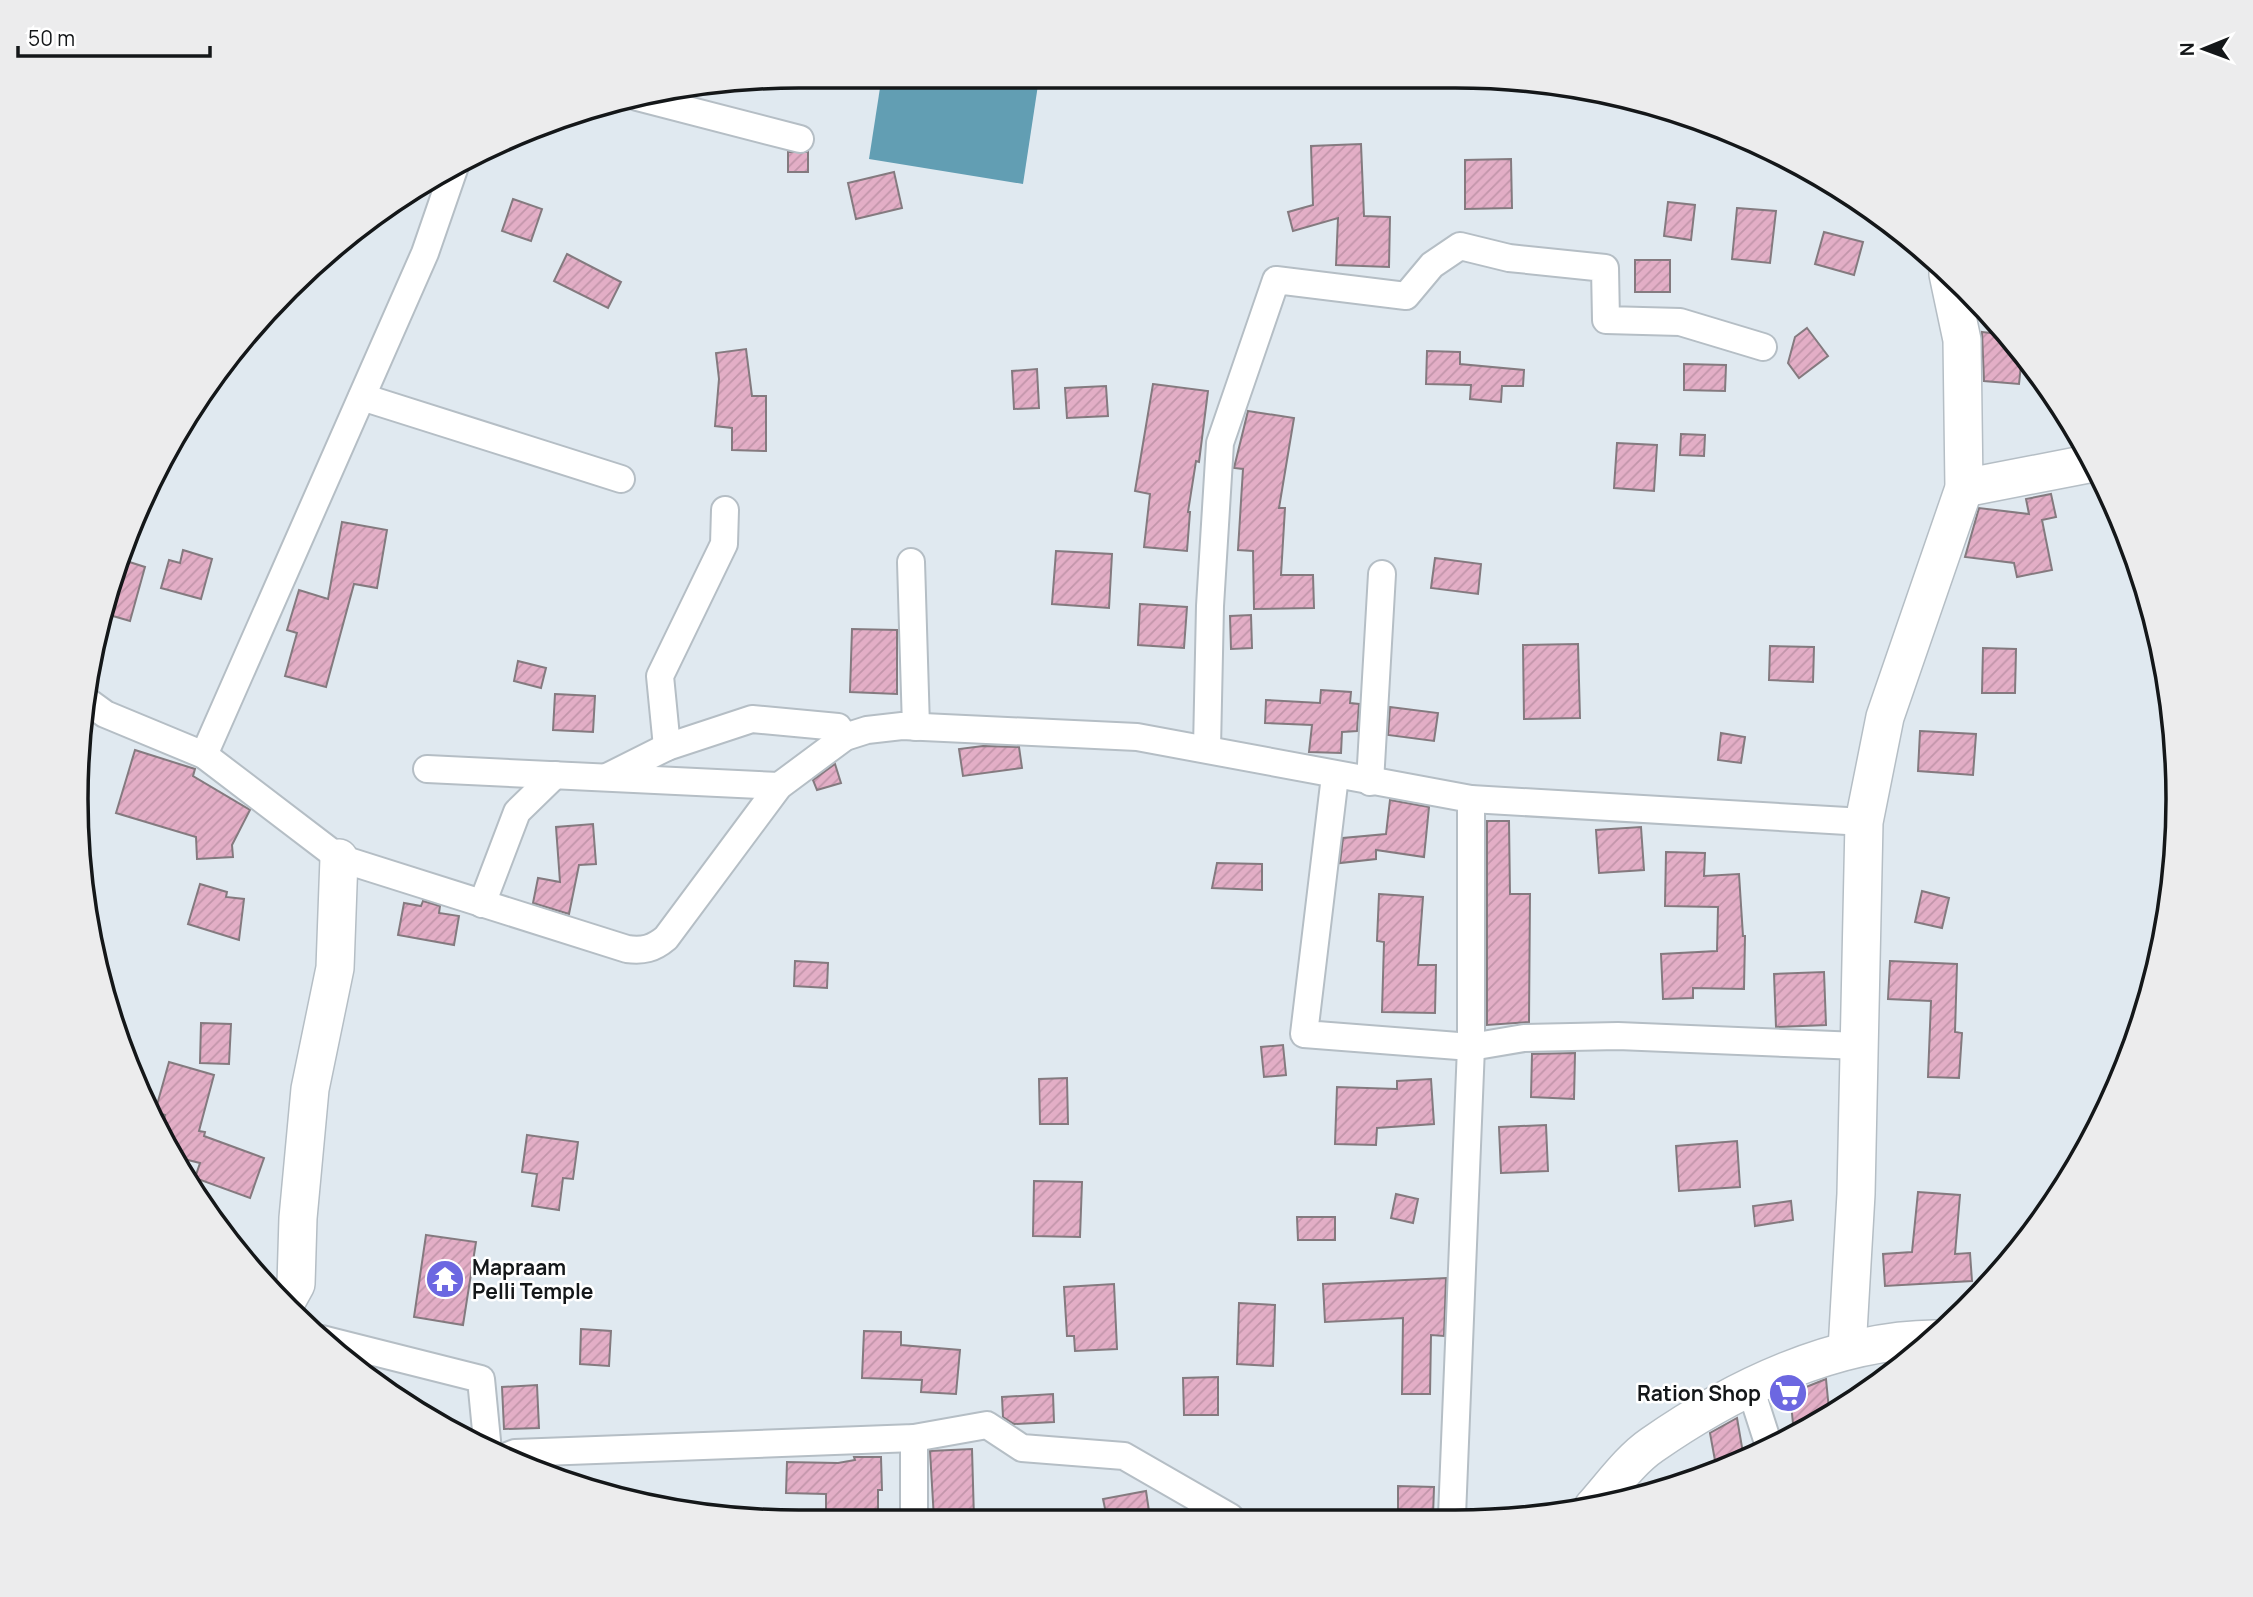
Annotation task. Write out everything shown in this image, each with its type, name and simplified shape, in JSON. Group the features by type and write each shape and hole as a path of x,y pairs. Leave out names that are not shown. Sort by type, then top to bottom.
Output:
{"main road":[{"path":"1847,1349 1859,1046 1864,822 1885,717 1964,488 1962,340 1952,291"},
{"path":"1964,488 2082,465"},
{"path":"290,1295 296,1284 298,1218 310,1089 335,968 339,858"},
{"path":"1606,1493 1650,1446 1750,1387 1847,1349 1913,1342"}],"street":[{"path":"656,102 800,139"},
{"path":"204,755 425,253 451,179"},
{"path":"1208,748 1210,606 1220,443 1276,280 1406,296 1432,265 1460,246 1510,258 1605,268 1606,320 1680,322 1763,347"},
{"path":"362,397 621,479"},
{"path":"667,747 660,676 724,544 725,510"},
{"path":"911,562 916,727"},
{"path":"1370,782 1382,574"},
{"path":"94,706 105,714 204,755 339,858 626,949 641,951 655,947 666,938 779,786 845,737 867,730 916,727 1137,737 1208,748 1335,776 1471,799 1864,822"},
{"path":"605,778 667,747 752,719 838,727 845,737"},
{"path":"427,769 779,786"},
{"path":"482,904 517,812 555,775"},
{"path":"1335,776 1304,1034 1471,1047 1524,1038 1618,1036 1859,1046"},
{"path":"1452,1509 1471,1047 1471,799"},
{"path":"344,1344 481,1379 487,1437"},
{"path":"1750,1387 1766,1437"},
{"path":"521,1453 914,1438 987,1425 1022,1448 1124,1456 1216,1509"},
{"path":"914,1438 914,1509"}],"water":[{"path":"880,88 1038,88 1023,184 869,159"}],"building":[{"path":"1361,144 1364,216 1390,217 1389,267 1336,265 1338,218 1293,231 1288,212 1313,205 1311,146"},
{"path":"788,152 808,152 808,172 788,172"},
{"path":"1511,159 1512,208 1465,209 1465,160"},
{"path":"894,172 902,208 856,219 848,183"},
{"path":"513,199 542,209 531,241 502,231"},
{"path":"1668,202 1695,205 1691,240 1664,236"},
{"path":"1737,208 1776,211 1770,263 1732,259"},
{"path":"1824,232 1863,242 1854,275 1815,264"},
{"path":"567,254 621,282 608,308 554,281"},
{"path":"1635,260 1670,260 1670,292 1635,292"},
{"path":"1807,328 1828,356 1799,378 1788,363 1795,337"},
{"path":"1982,332 1992,333 2021,368 2019,384 1984,381"},
{"path":"746,349 752,396 766,396 766,451 732,450 732,428 715,426 719,379 716,353"},
{"path":"1427,351 1460,352 1460,364 1524,370 1523,386 1502,386 1501,402 1470,399 1471,385 1426,384"},
{"path":"1684,364 1726,365 1725,391 1684,390"},
{"path":"1037,369 1039,408 1014,409 1012,371"},
{"path":"1153,384 1208,391 1199,462 1196,461 1188,512 1187,551 1144,547 1150,494 1135,491"},
{"path":"1106,386 1108,416 1067,418 1065,388"},
{"path":"1248,411 1294,418 1279,508 1285,508 1281,575 1313,575 1314,608 1254,609 1253,551 1238,550 1243,469 1234,468"},
{"path":"1681,434 1705,435 1704,456 1680,455"},
{"path":"1617,443 1657,445 1654,491 1614,488"},
{"path":"2051,494 2056,517 2042,520 2052,570 2017,577 2014,563 1965,557 1979,508 2029,514 2026,499"},
{"path":"342,522 387,530 377,588 354,584 326,687 285,676 297,633 287,630 299,590 328,599"},
{"path":"183,550 212,559 201,599 161,588 169,560 180,563"},
{"path":"1056,551 1112,554 1109,608 1052,604"},
{"path":"1435,558 1481,564 1478,594 1431,588"},
{"path":"128,562 145,567 130,621 112,616"},
{"path":"1140,604 1187,607 1184,648 1138,645"},
{"path":"1251,615 1252,648 1231,649 1230,616"},
{"path":"852,629 897,630 897,694 850,692"},
{"path":"1578,644 1580,718 1524,719 1523,645"},
{"path":"1770,646 1814,647 1813,682 1769,680"},
{"path":"1983,648 2016,649 2015,693 1982,693"},
{"path":"518,661 546,668 541,688 514,681"},
{"path":"1321,690 1351,692 1350,703 1359,704 1357,731 1342,732 1341,753 1309,752 1312,725 1265,723 1266,700 1320,703"},
{"path":"555,694 595,696 593,732 553,730"},
{"path":"1390,707 1438,713 1434,741 1388,735"},
{"path":"1920,731 1976,734 1973,775 1918,771"},
{"path":"1721,733 1745,737 1741,763 1718,760"},
{"path":"983,746 1019,747 1022,768 963,776 959,749"},
{"path":"135,750 195,769 193,776 250,810 232,845 233,857 197,859 196,837 116,813"},
{"path":"835,764 841,783 817,790 813,780"},
{"path":"1390,800 1429,807 1424,857 1376,850 1376,859 1340,863 1343,838 1386,834"},
{"path":"1487,821 1509,821 1510,894 1530,894 1529,1022 1487,1025"},
{"path":"593,824 596,864 579,865 569,914 533,903 538,878 560,882 556,827"},
{"path":"1641,827 1644,870 1599,873 1596,830"},
{"path":"1666,852 1705,853 1704,876 1739,874 1745,936 1744,989 1693,988 1693,998 1663,999 1661,954 1717,951 1718,907 1665,906"},
{"path":"1217,863 1262,864 1262,890 1212,888"},
{"path":"200,884 227,892 226,897 244,899 239,940 188,924"},
{"path":"1922,891 1949,898 1942,928 1915,922"},
{"path":"1379,894 1423,897 1418,965 1436,965 1435,1013 1382,1012 1384,942 1377,941"},
{"path":"423,901 440,906 439,913 459,916 454,945 398,935 404,903 421,906"},
{"path":"795,961 828,963 827,988 794,986"},
{"path":"1890,961 1957,964 1955,1032 1962,1033 1959,1078 1928,1077 1931,1001 1888,999"},
{"path":"1824,972 1826,1025 1776,1027 1774,974"},
{"path":"201,1023 231,1024 229,1064 200,1063"},
{"path":"1283,1045 1286,1075 1264,1077 1261,1047"},
{"path":"1575,1053 1574,1099 1531,1097 1532,1054"},
{"path":"169,1062 214,1075 199,1131 205,1132 204,1136 264,1158 250,1198 198,1179 196,1175 200,1163 186,1160 157,1104"},
{"path":"1067,1078 1068,1124 1040,1124 1039,1079"},
{"path":"1431,1079 1434,1124 1377,1128 1376,1145 1335,1144 1337,1087 1397,1089 1397,1081"},
{"path":"1546,1125 1548,1171 1501,1173 1499,1127"},
{"path":"527,1135 578,1142 573,1179 563,1178 559,1210 532,1206 537,1174 522,1172"},
{"path":"1737,1141 1740,1187 1679,1191 1676,1146"},
{"path":"1034,1181 1082,1182 1080,1237 1033,1236"},
{"path":"1918,1192 1960,1195 1955,1254 1970,1253 1972,1281 1885,1286 1883,1254 1912,1252"},
{"path":"1396,1194 1418,1199 1413,1223 1391,1218"},
{"path":"1791,1201 1793,1220 1755,1226 1753,1206"},
{"path":"1297,1217 1335,1217 1335,1240 1298,1240"},
{"name":"Mapraam Pelli Temple","path":"426,1235 476,1242 463,1325 414,1317"},
{"path":"1446,1278 1444,1336 1431,1335 1430,1394 1402,1394 1403,1318 1325,1322 1323,1284"},
{"path":"1114,1284 1117,1349 1075,1351 1074,1336 1067,1336 1064,1287"},
{"path":"1239,1303 1275,1305 1273,1366 1237,1364"},
{"path":"581,1329 611,1331 609,1366 580,1364"},
{"path":"864,1331 901,1332 901,1345 960,1350 956,1394 921,1392 922,1380 862,1378"},
{"path":"1218,1377 1218,1415 1184,1415 1183,1378"},
{"path":"1826,1379 1828,1403 1793,1423 1791,1403 1777,1408 1774,1400"},
{"path":"537,1385 539,1428 504,1429 502,1387"},
{"path":"1053,1394 1054,1422 1014,1424 1003,1417 1002,1397"},
{"path":"1737,1418 1742,1448 1715,1460 1710,1433"},
{"path":"972,1449 974,1509 933,1509 930,1451"},
{"path":"854,1457 881,1457 882,1490 878,1490 878,1509 826,1509 826,1494 786,1493 787,1462 838,1463 855,1460"},
{"path":"1398,1486 1434,1487 1433,1509 1398,1509"},
{"path":"1146,1491 1149,1509 1105,1509 1103,1499"}],"place":[{"name":"Mapraam Pelli Temple","path":"445,1279"},
{"name":"Ration Shop","path":"1788,1393"}]}
